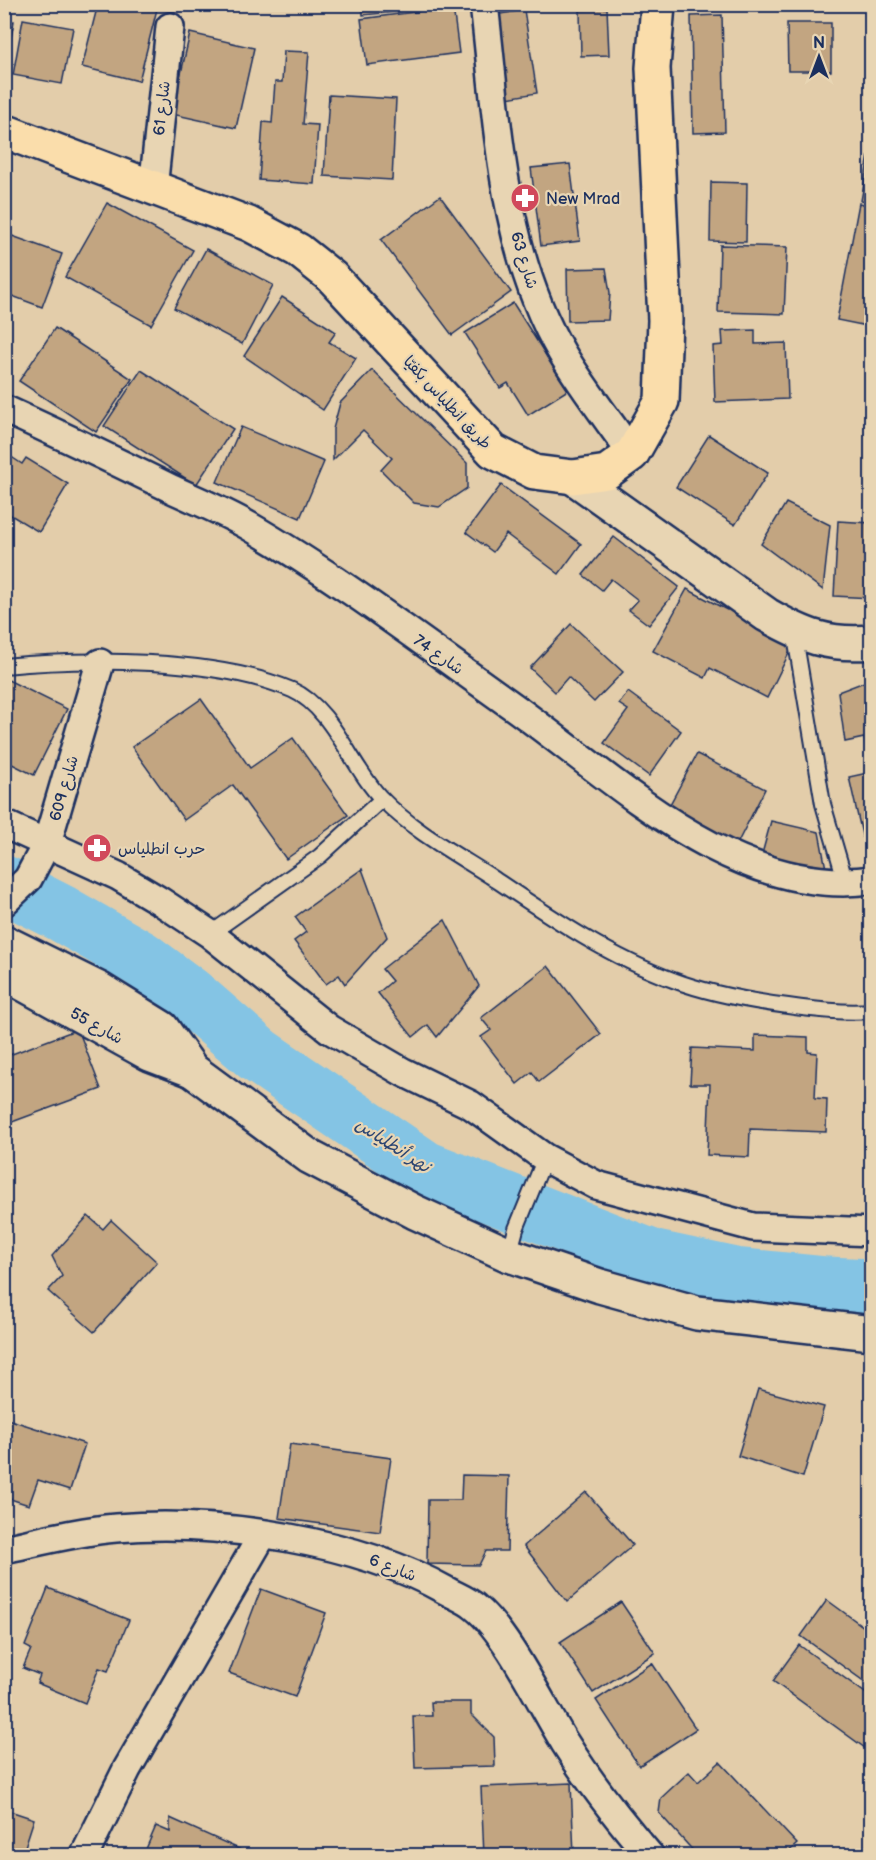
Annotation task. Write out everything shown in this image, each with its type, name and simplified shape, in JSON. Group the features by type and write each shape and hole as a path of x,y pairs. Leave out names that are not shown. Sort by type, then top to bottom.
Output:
{"highway":[{"name":"طريق انطلياس بكفيّا","path":"4,130 249,224 298,250 332,277 493,451 534,472 573,477 607,472 632,454 662,400 665,320 653,68 658,4"}],"street":[{"name":"شارع 63","path":"484,4 509,205 530,281 562,353 632,454"},
{"name":"شارع 61","path":"153,189 170,27"},
{"name":"شارع 74","path":"4,409 248,526 351,593 513,706 662,818 748,863 795,877 859,882"},
{"path":"573,477 767,615 795,631 818,640 851,644 872,642"},
{"name":"شارع 609","path":"4,902 28,879 47,843 100,663"},
{"path":"4,824 118,876 210,934 328,1029 403,1072 471,1105 542,1165 596,1185 753,1227 872,1232"},
{"path":"4,942 99,989 162,1028 192,1070 310,1157 414,1212 512,1242 600,1286 697,1313 872,1333"},
{"name":"شارع 55","path":"4,973 150,1054 192,1070"},
{"name":"شارع 6","path":"4,1548 114,1528 167,1525 301,1540 377,1559 413,1573 475,1607 501,1636 567,1746 616,1817 650,1856"},
{"path":"84,1856 127,1769 263,1534"}],"lane":[{"path":"795,631 823,804 859,882"},
{"path":"4,666 100,663 195,666 264,681 294,691 322,715 345,743 363,776 382,799 455,854 594,943 673,980 743,1000 839,1013 872,1011"},
{"path":"210,934 320,856 382,799"},
{"path":"512,1242 542,1165"}],"building":[{"path":"98,4 158,5 139,81 82,67"},
{"path":"362,4 457,4 457,6 363,15"},
{"path":"453,7 459,53 367,65 361,19"},
{"path":"607,8 609,55 581,56 580,10"},
{"path":"524,10 537,93 507,98 494,15"},
{"path":"722,15 725,132 693,133 691,16"},
{"path":"23,19 73,28 62,84 13,75"},
{"path":"14,21 5,71 4,71 4,22"},
{"path":"787,23 831,23 831,71 788,71"},
{"path":"190,33 254,48 236,128 172,114"},
{"path":"284,51 309,52 303,124 318,125 314,184 259,180 263,122 272,123 275,82 282,82"},
{"path":"329,95 396,99 392,180 324,176"},
{"path":"870,150 872,150 872,203 861,201"},
{"path":"570,164 580,241 541,246 531,168"},
{"path":"711,182 747,183 746,242 710,241"},
{"path":"440,196 511,292 452,335 381,240"},
{"path":"107,203 193,250 151,325 65,277"},
{"path":"859,203 872,206 872,327 837,320"},
{"path":"4,233 62,254 42,307 4,293"},
{"path":"720,245 787,247 784,314 718,312"},
{"path":"206,249 273,285 242,344 174,308"},
{"path":"606,268 610,293 608,320 568,321 567,269"},
{"path":"282,297 336,332 329,342 356,358 323,410 244,356"},
{"path":"513,303 568,390 528,415 508,383 500,388 465,333"},
{"path":"55,328 132,379 96,432 19,381"},
{"path":"755,330 755,344 786,343 788,399 715,402 713,346 723,345 722,331"},
{"path":"141,370 233,429 196,485 104,426"},
{"path":"372,370 467,463 467,488 439,507 414,503 381,470 392,458 363,430 333,460 333,429 340,403"},
{"path":"241,427 324,462 300,518 217,482"},
{"path":"709,435 768,473 735,525 676,487"},
{"path":"4,452 22,464 26,458 68,484 39,532 4,511"},
{"path":"501,485 581,544 559,574 506,534 493,552 466,532"},
{"path":"786,503 830,525 823,590 761,544"},
{"path":"838,521 872,523 872,598 834,596"},
{"path":"614,537 679,587 649,625 629,610 638,600 611,579 602,590 583,575"},
{"path":"687,589 727,610 731,606 793,645 767,698 710,668 705,678 653,651"},
{"path":"571,624 623,672 594,702 568,677 555,692 530,668"},
{"path":"4,678 67,709 34,775 4,760"},
{"path":"872,679 872,750 867,751 864,738 845,742 838,692"},
{"path":"628,692 681,731 649,776 604,743 628,710 619,704"},
{"path":"201,699 250,768 293,738 348,815 286,859 233,785 184,820 132,747"},
{"path":"697,754 765,789 737,844 668,808"},
{"path":"872,772 872,837 863,839 849,777"},
{"path":"771,821 819,832 827,874 762,854"},
{"path":"362,869 387,937 345,984 339,975 326,984 294,941 306,932 295,917"},
{"path":"445,920 479,986 437,1037 428,1025 413,1037 378,993 392,981 382,969"},
{"path":"548,966 601,1034 539,1082 532,1072 517,1084 481,1037 491,1030 481,1018"},
{"path":"78,1029 101,1089 12,1122 4,1102 4,1057"},
{"path":"755,1035 808,1037 808,1052 817,1053 815,1098 827,1099 826,1132 750,1129 749,1157 707,1155 710,1084 690,1084 692,1048 755,1051"},
{"path":"88,1216 103,1229 111,1220 157,1262 94,1332 48,1291 62,1276 52,1256"},
{"path":"758,1389 824,1407 803,1477 738,1456"},
{"path":"4,1418 85,1444 70,1490 38,1480 29,1505 4,1497"},
{"path":"290,1444 391,1458 380,1532 279,1518"},
{"path":"462,1475 509,1476 507,1551 486,1551 479,1565 427,1564 428,1500 461,1500"},
{"path":"586,1492 633,1545 567,1602 524,1546"},
{"path":"48,1588 129,1620 108,1671 99,1668 85,1703 37,1683 40,1675 23,1668 31,1649 25,1646"},
{"path":"261,1589 326,1613 295,1697 229,1673"},
{"path":"827,1600 872,1633 872,1687 801,1636"},
{"path":"621,1602 655,1653 593,1693 560,1642"},
{"path":"799,1645 872,1698 872,1753 773,1681"},
{"path":"652,1663 696,1729 639,1766 596,1700"},
{"path":"431,1702 471,1702 471,1714 494,1737 495,1766 415,1768 413,1716 432,1716"},
{"path":"720,1762 797,1844 784,1856 698,1856 659,1813 661,1798 689,1772 698,1782"},
{"path":"571,1783 574,1856 484,1856 481,1787"},
{"path":"4,1809 34,1819 22,1856 4,1856"},
{"path":"170,1818 246,1852 244,1856 143,1856 156,1826 170,1832"}],"waterway":[{"name":"نهر أنطلياس","path":"4,884 61,913 141,959 189,995 258,1055 425,1169 655,1259 735,1276 872,1287"}],"place":[{"name":"New Mrad","path":"525,198"},
{"name":"حرب انطلياس","path":"97,848"}]}
